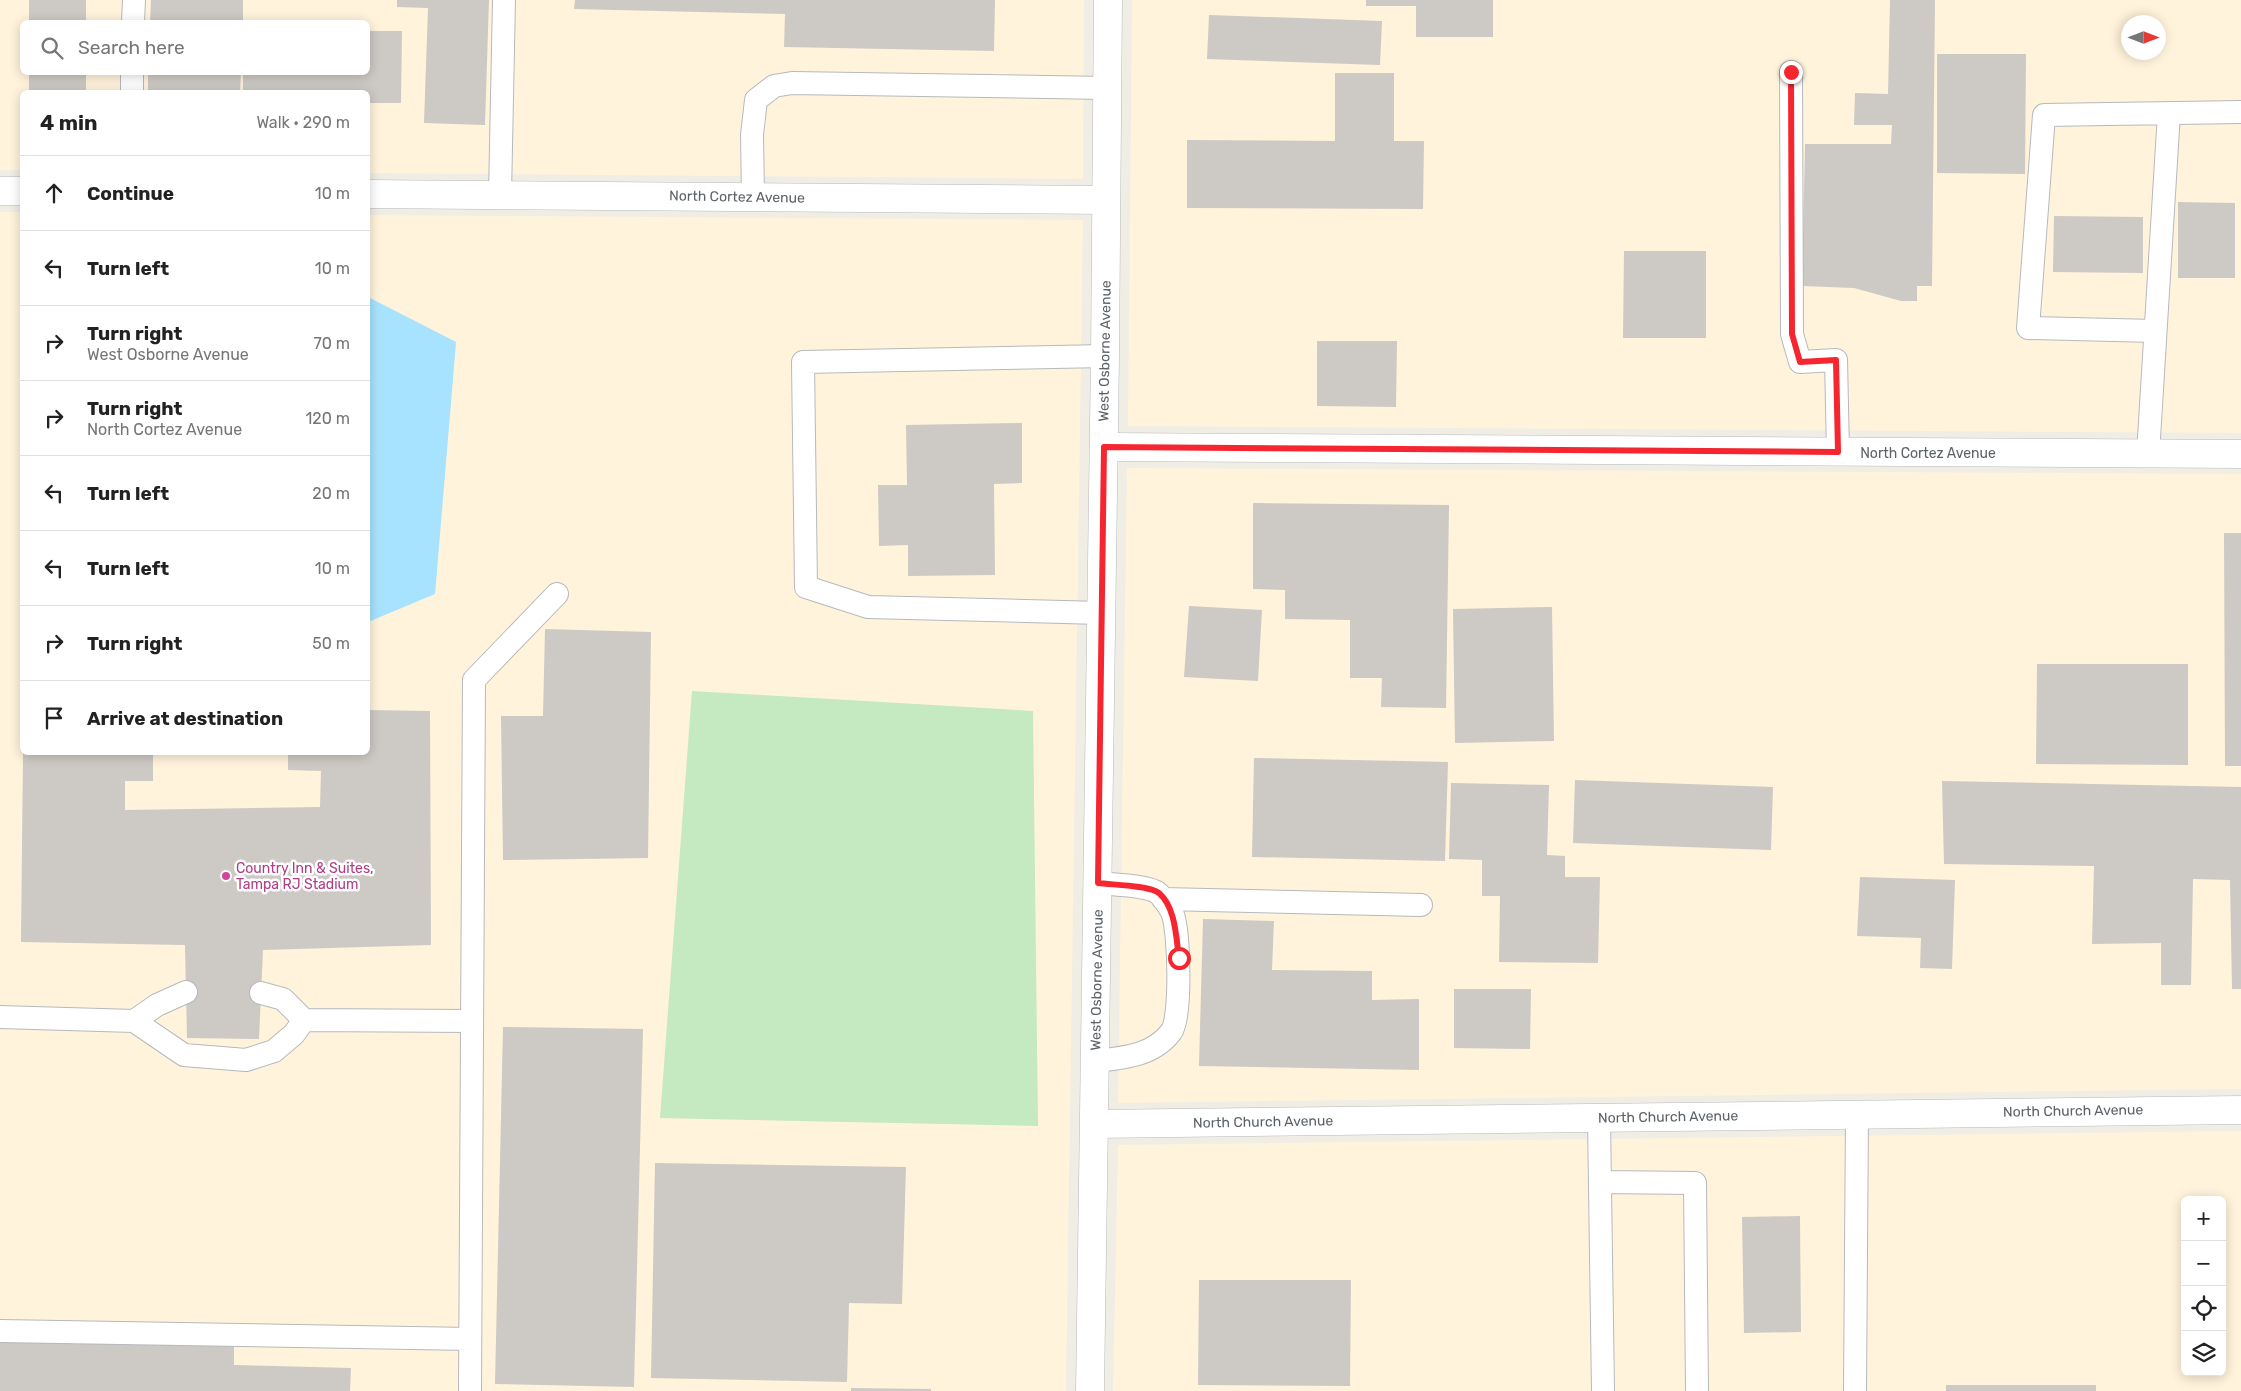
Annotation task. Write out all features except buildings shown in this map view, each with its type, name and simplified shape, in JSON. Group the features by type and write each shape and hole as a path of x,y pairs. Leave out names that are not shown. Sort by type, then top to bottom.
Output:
{"street":[{"name":"West Osborne Avenue","path":"1090,1391 1106,356 1108,0"},
{"path":"0,191 20,191"},
{"name":"North Cortez Avenue","path":"370,194 1106,200"},
{"name":"North Cortez Avenue","path":"1104,447 2241,454"},
{"name":"North Church Avenue","path":"1095,1124 2241,1110"}],"lane":[{"path":"133,20 134,0"},
{"path":"500,195 504,0"},
{"path":"1791,72 1792,334 1800,362 1836,360 1838,452"},
{"path":"132,75 132,90"},
{"path":"753,197 752,135 756,100 774,86 792,83 1107,88"},
{"path":"2155,330 2028,328 2044,115 2241,112"},
{"path":"2148,454 2169,113"},
{"path":"1102,613 868,607 806,587 803,362 1106,356"},
{"path":"470,1391 474,680 557,594"},
{"path":"1095,1061 1135,1057 1156,1045 1172,1031 1179,958 1172,914 1158,893 1147,889 1098,883"},
{"path":"1163,900 1421,905"},
{"path":"134,1021 157,1005 186,992"},
{"path":"261,993 284,1000 304,1020 472,1021"},
{"path":"0,1017 134,1021 184,1055 246,1060 274,1051 294,1034 304,1020"},
{"path":"1855,1391 1857,1114"},
{"path":"1599,1118 1603,1391"},
{"path":"1600,1182 1696,1183 1697,1391"},
{"path":"0,1331 470,1339"}],"shaded area":[{"path":"0,0 1084,0 1083,179 370,173 370,90 20,90 20,170 0,170"},
{"path":"1132,0 2241,0 2241,433 1128,426"},
{"path":"0,212 20,212 20,755 370,755 370,621 435,593 456,342 370,298 370,215 1083,220 1066,1391 0,1391"},
{"path":"1127,468 2241,474 2241,1089 1118,1103"},
{"path":"2241,1131 2241,1391 1113,1391 1118,1145"}],"green space":[{"path":"692,691 1033,711 1038,1126 660,1118"}],"water":[{"path":"370,298 456,342 435,594 370,621"}],"place":[{"name":"Country Inn & Suites, Tampa RJ Stadium","path":"226,876"}],"route":[{"path":"1179,958 1172,914 1158,893 1147,889 1098,883 1104,447 1838,452 1836,360 1800,362 1792,334 1791,72"}]}
